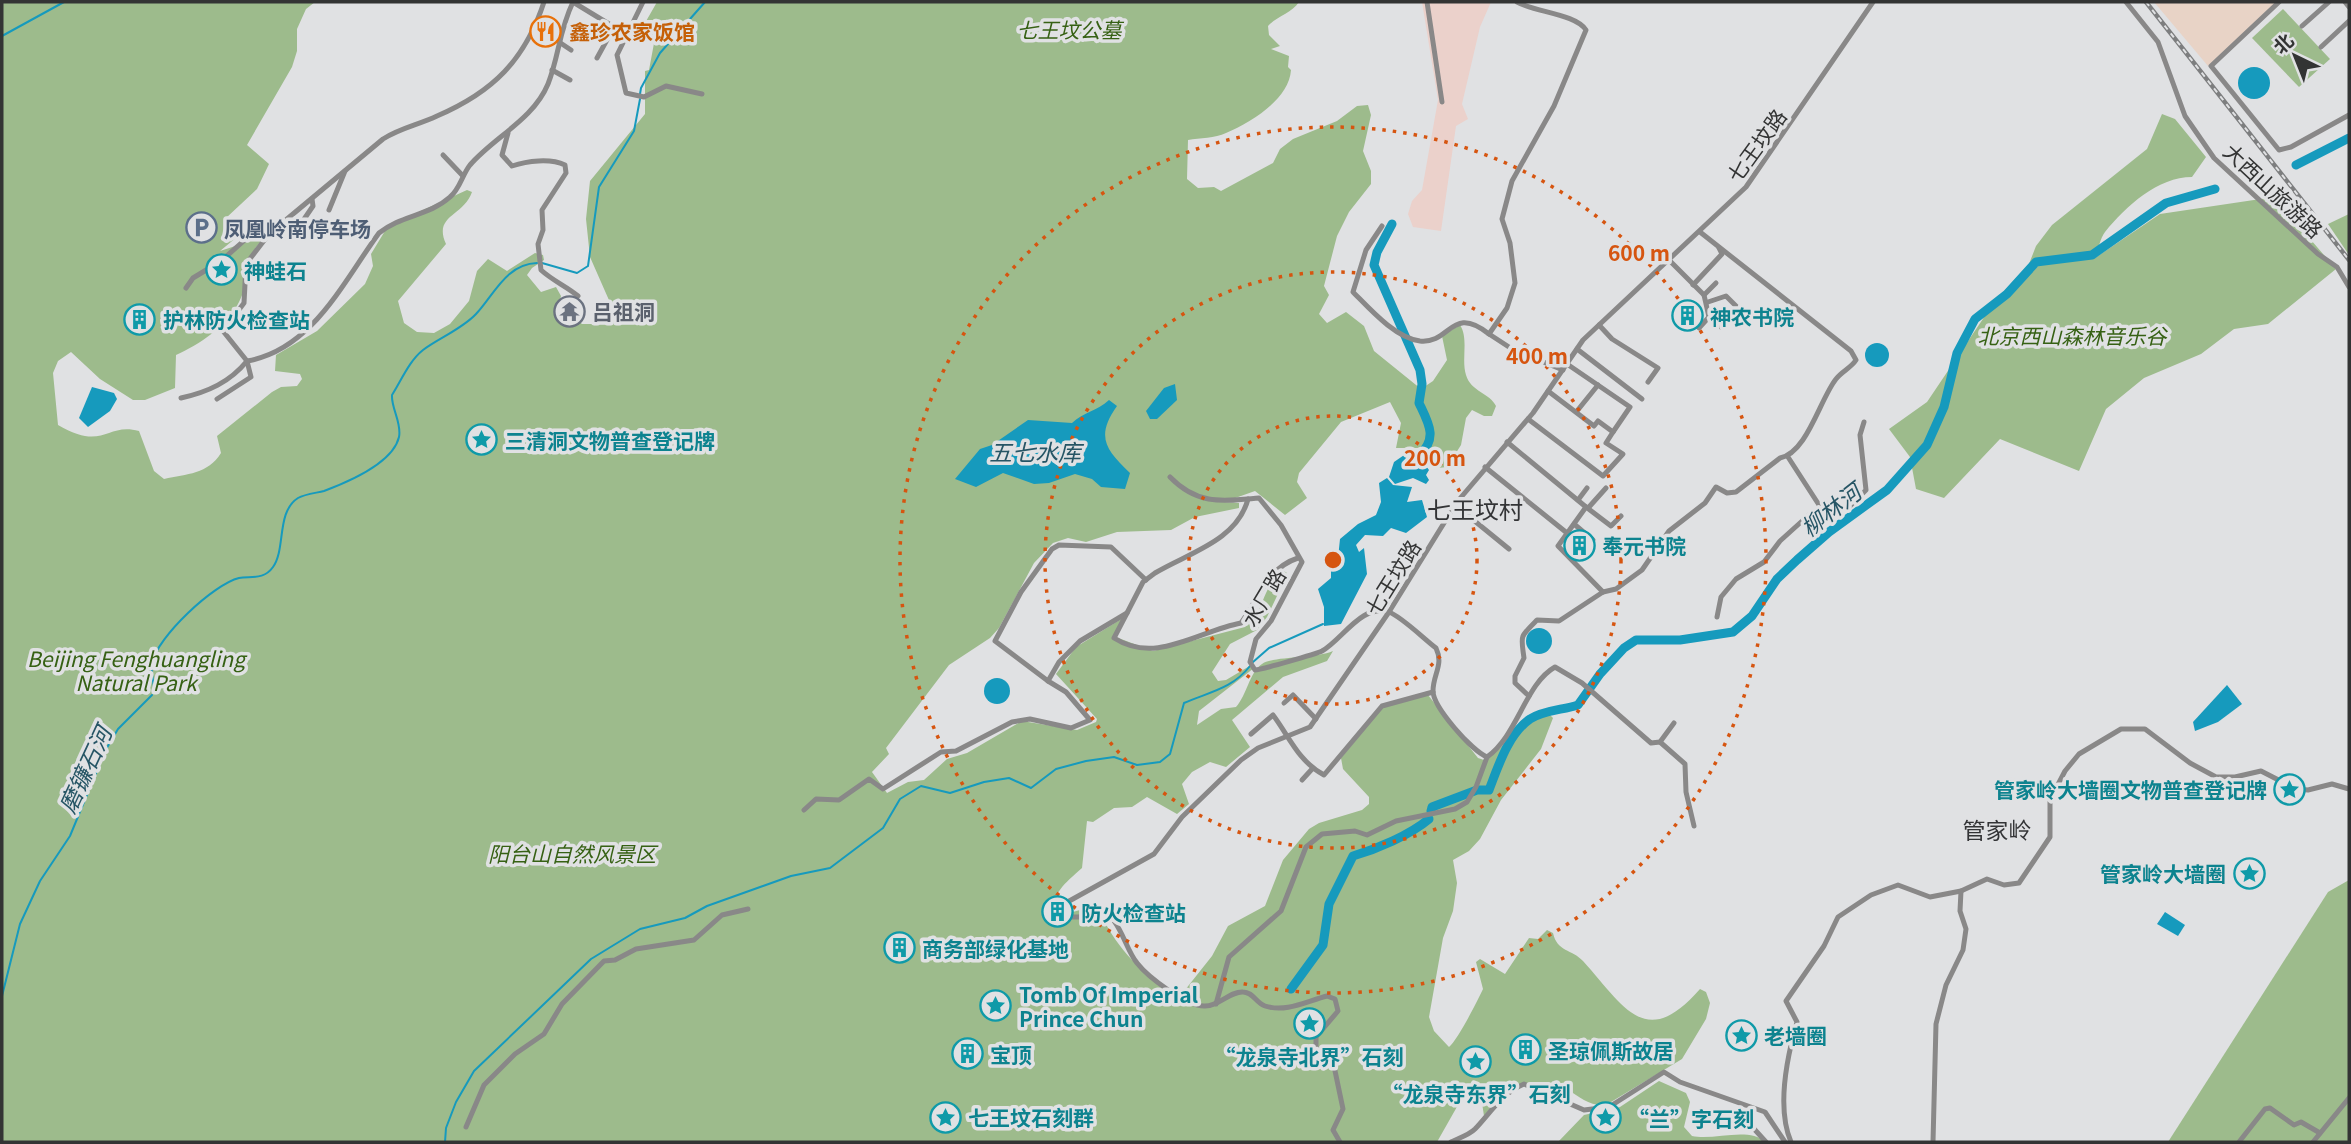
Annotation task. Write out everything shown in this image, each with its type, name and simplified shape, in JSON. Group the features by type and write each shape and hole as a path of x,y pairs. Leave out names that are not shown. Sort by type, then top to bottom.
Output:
{"street":[{"path":"217,399 250,378 247,361 223,331 244,303 246,264 269,234 400,128 438,116 498,81 531,33 544,2"},
{"path":"181,398 208,391 241,370 247,361 275,354 297,340 317,321 379,233 392,222 438,207 453,195 470,166 508,133 540,98 552,70 562,24 573,2 614,27 597,58"},
{"path":"643,2 619,46 617,55 624,89 630,96 640,97 666,86 702,94"},
{"path":"1427,2 1442,102"},
{"path":"1489,334 1507,308 1515,283 1510,243 1502,219 1512,181 1554,106 1586,30 1583,24 1569,18 1541,13 1517,2"},
{"name":"七王坟路","path":"1216,1004 1194,1004 1145,972 1135,961 1114,923 1101,910 1079,917 1053,918 1053,910 1154,854 1182,817 1241,760 1258,748 1310,727 1389,612 1455,505 1528,419 1577,349 1599,325 1746,187 1873,2"},
{"name":"大西山旅游路","path":"2126,2 2158,42 2185,116 2214,158 2318,254 2337,267 2349,286"},
{"path":"2279,2 2211,66 2279,150 2291,148 2349,115"},
{"path":"2302,26 2329,2"},
{"path":"2344,2 2349,7"},
{"path":"2321,47 2349,21"},
{"path":"559,43 571,50"},
{"path":"552,70 570,79"},
{"path":"508,133 502,155 512,166 525,162 558,162 565,165 566,173 542,210 543,230 538,244 541,263 556,284 567,287 578,296"},
{"path":"443,155 463,176"},
{"path":"329,211 345,172"},
{"path":"301,235 296,231 313,206 312,199"},
{"path":"1382,226 1366,250 1353,292 1373,312 1418,341 1431,340 1457,322 1469,323 1512,349 1565,367 1630,407 1606,443 1623,454 1603,475 1528,419"},
{"path":"1529,696 1515,683 1515,676 1524,657 1520,646 1524,632 1537,620 1559,621 1603,592 1616,589 1642,569 1669,531 1705,503 1716,486 1727,493 1736,492 1780,458 1788,457 1803,438 1836,378 1856,360 1851,351 1700,232"},
{"path":"186,288 193,278 221,261 247,238 269,234"},
{"path":"1693,285 1722,254 1719,247"},
{"path":"1669,260 1708,302 1709,317 1699,328"},
{"path":"1704,295 1716,283"},
{"path":"1708,302 1726,296 1741,311"},
{"path":"1709,317 1721,327"},
{"path":"1599,325 1612,339 1658,368 1648,382"},
{"path":"1577,349 1642,399"},
{"path":"1577,411 1598,385"},
{"path":"1548,391 1577,411 1578,416 1594,426 1598,421 1613,432"},
{"path":"1717,617 1721,597 1736,579 1764,562 1780,541 1811,513 1821,508 1849,507 1866,490 1860,435 1864,422"},
{"path":"1507,442 1611,526 1620,516"},
{"path":"1788,457 1821,508"},
{"path":"1485,467 1567,533"},
{"path":"1170,477 1180,487 1218,503 1248,499 1244,513 1235,527 1146,580 1114,638 1130,648 1153,650 1241,623 1268,576 1285,562 1298,558"},
{"path":"1578,500 1587,488"},
{"path":"1603,592 1558,546 1606,488"},
{"name":"水厂路","path":"1248,499 1259,498 1266,505 1302,562 1271,621 1252,647 1250,662 1255,670 1320,653 1363,616 1375,612 1389,612"},
{"path":"1455,505 1509,549"},
{"path":"1574,524 1593,540"},
{"path":"804,810 816,799 839,800 869,779 883,789 941,752 956,751 1012,722 1030,719 1072,727 1090,720 1066,692 995,641 1021,592 1052,549 1059,545 1111,547 1146,580"},
{"path":"1389,612 1436,648 1440,667 1433,692 1437,704 1479,754 1487,757"},
{"path":"1048,681 1059,662 1080,641 1127,613"},
{"path":"1216,1004 1229,957 1256,937 1281,911 1306,847 1316,838 1329,833 1355,831 1367,835 1396,821 1448,812 1463,806 1475,790 1487,757 1517,723 1529,696 1555,667 1582,683 1651,743 1660,742 1674,723"},
{"path":"1251,734 1273,715 1287,733 1286,738 1314,768 1321,774 1328,773 1382,706 1433,692"},
{"path":"1284,703 1293,695 1316,719"},
{"path":"1791,1142 1784,1119 1788,1053 1797,1022 1786,1001 1790,991 1825,946 1833,924 1871,895 1891,885 1908,887 1930,897 1961,891 1987,879 2012,885 2022,880 2050,837 2050,800 2064,771 2079,754 2121,729 2145,729 2216,777 2235,778 2261,771 2296,789 2308,790 2332,784 2349,789"},
{"path":"1660,742 1685,764 1686,792 1694,826"},
{"path":"1302,780 1314,768"},
{"path":"1933,1142 1936,1024 1946,985 1963,950 1966,929 1960,911 1961,891"},
{"path":"466,1127 484,1085 515,1054 544,1034 562,1004 604,961 615,960 636,949 694,940 722,915 748,909"},
{"path":"1216,1004 1240,991 1249,993 1267,1007 1288,1009 1328,996 1335,999 1338,1011 1316,1037 1316,1048 1330,1058 1334,1066 1343,1109 1333,1130 1340,1142"},
{"path":"1451,1142 1474,1131 1491,1107 1512,1089 1524,1084 1584,1110 1609,1107 1664,1072 1681,1082 1765,1112 1785,1142"},
{"path":"2313,1142 2349,1098"},
{"path":"2239,1142 2265,1109 2270,1108 2294,1125 2301,1122 2320,1133"},
{"path":"1746,1120 1766,1142"}],"shaded area":[{"path":"1422,2 1491,2 1480,27 1462,104 1468,119 1456,126 1441,231 1413,227 1408,214 1412,201 1422,190 1438,100"},
{"path":"2154,2 2276,2 2208,66"}],"green space":[{"name":"阳台山自然风景区","path":"2,2 315,2 306,9 297,29 297,51 292,67 247,145 269,164 257,189 226,218 239,229 237,237 220,251 260,238 261,241 250,258 243,294 228,319 194,346 176,355 175,388 145,400 133,400 100,379 71,352 58,361 53,373 58,425 85,436 128,429 139,431 154,471 164,479 196,472 210,465 221,453 217,436 272,392 281,387 297,386 302,379 300,374 275,371 276,355 317,331 365,284 373,266 371,254 388,226 467,190 472,192 468,200 443,227 446,244 398,301 404,323 417,332 434,333 450,324 469,301 477,271 488,259 507,271 535,253 543,255 544,260 527,275 541,292 556,287 561,296 559,304 582,324 600,324 609,316 612,307 590,257 586,219 590,181 645,114 645,71 649,70 655,38 645,23 657,2 1299,2 1268,26 1269,35 1280,46 1271,49 1289,56 1288,67 1291,70 1284,91 1268,108 1236,128 1217,136 1188,140 1187,179 1198,188 1214,187 1221,191 1273,163 1280,149 1293,139 1337,121 1357,106 1368,105 1371,115 1363,151 1371,171 1371,184 1349,212 1337,236 1324,286 1329,295 1319,314 1327,323 1346,312 1364,326 1374,351 1421,389 1433,381 1447,360 1442,336 1460,325 1464,336 1464,362 1468,381 1496,406 1492,416 1484,416 1472,410 1466,418 1461,445 1447,467 1438,468 1418,448 1396,448 1401,423 1390,402 1341,422 1299,473 1297,482 1307,498 1285,515 1255,491 1224,502 1239,503 1239,508 1195,517 1171,530 1117,532 1086,542 1068,538 1053,543 1034,563 999,628 990,638 949,665 886,748 889,754 872,772 887,793 908,782 924,780 947,759 967,753 1022,721 1077,730 1096,722 1097,719 1056,674 1076,647 1123,618 1113,636 1153,651 1245,627 1256,614 1271,583 1282,570 1287,573 1267,617 1257,630 1230,644 1212,672 1218,681 1226,680 1253,664 1254,668 1199,711 1197,725 1221,709 1236,707 1254,673 1267,661 1333,651 1327,661 1283,677 1232,720 1250,747 1226,767 1210,762 1192,772 1182,784 1189,804 1177,814 1147,797 1132,807 1114,808 1093,822 1087,821 1082,868 1056,896 1051,918 1080,910 1104,912 1101,915 1115,939 1141,969 1174,994 1185,990 1212,956 1228,926 1265,906 1283,860 1309,829 1319,823 1362,810 1369,804 1369,797 1343,769 1341,758 1383,707 1428,695 1478,758 1484,760 1494,754 1525,720 1549,714 1553,718 1541,749 1501,800 1480,839 1469,851 1453,860 1457,883 1453,911 1443,938 1429,1017 1434,1031 1449,1047 1462,1029 1483,989 1476,962 1480,959 1505,974 1529,938 1538,939 1547,930 1553,933 1561,947 1583,961 1611,993 1636,1015 1650,1020 1664,1018 1681,1008 1700,989 1706,992 1710,1003 1706,1019 1682,1059 1606,1105 1589,1102 1561,1087 1524,1086 1503,1095 1484,1116 1481,1096 1476,1089 1458,1105 1437,1142 2,1142"},
{"path":"2283,9 2330,59 2299,87 2252,38"},
{"name":"北京西山森林音乐谷","path":"2162,114 2175,119 2206,157 2192,177 2179,178 2155,188 2123,212 2105,232 2095,258 2160,214 2274,197 2336,269 2268,324 2234,329 2201,354 2144,378 2106,409 2079,471 2000,439 1944,498 1916,489 1910,457 1889,429 1927,402 1995,301 2029,264 2036,246 2052,225 2147,149"},
{"path":"2349,214 2349,255 2328,224"},
{"path":"2349,880 2349,1142 2168,1142 2328,892"},
{"path":"1659,1081 1686,1093 1690,1102 1684,1127 1692,1136 1740,1134 1758,1137 1766,1142 1558,1142 1584,1115 1620,1107"}],"water":[{"path":"2254,67 2265,72 2270,83 2265,94 2254,99 2243,94 2238,83 2243,72"},
{"path":"1877,343 1885,347 1889,355 1885,363 1877,367 1869,363 1865,355 1869,347"},
{"path":"1175,384 1177,400 1157,419 1150,419 1146,411 1164,388"},
{"path":"92,387 114,393 117,399 110,411 88,427 79,418"},
{"name":"五七水库","path":"1109,400 1117,406 1106,426 1106,442 1130,473 1125,489 1101,487 1092,479 1075,474 1049,483 1034,484 1003,473 976,487 955,479 980,449 992,445 1028,420 1072,423"},
{"path":"1410,451 1415,451 1429,470 1426,484 1413,478 1395,484 1389,477 1394,462"},
{"path":"1387,478 1393,485 1412,487 1407,502 1422,500 1427,517 1406,533 1391,528 1383,536 1365,535 1356,545 1359,552 1364,548 1367,574 1341,624 1324,626 1324,607 1318,589 1331,578 1331,567 1338,558 1340,539 1358,524 1376,515 1381,502 1379,483"},
{"path":"1539,628 1548,632 1552,641 1548,650 1539,654 1530,650 1526,641 1530,632"},
{"path":"997,678 1006,682 1010,691 1006,700 997,704 988,700 984,691 988,682"},
{"path":"2227,685 2242,704 2218,722 2195,731 2193,722"},
{"path":"2165,912 2185,925 2178,936 2157,924"}],"waterway":[{"path":"2,36 64,2"},
{"name":"磨镰石河","path":"640,94 660,53 705,2"},
{"name":"磨镰石河","path":"542,263 577,273 588,266 599,187 634,131 640,99"},
{"name":"柳林河","path":"2296,165 2349,138"},
{"name":"柳林河","path":"1431,811 1432,807 1477,790 1489,790 1505,751 1522,725 1541,714 1578,705 1600,674 1624,648 1636,640 1680,640 1733,632 1752,616 1777,579 1829,532 1887,490 1927,445 1944,407 1957,353 1975,319 2007,294 2036,262 2092,255 2166,203 2215,189"},
{"path":"1392,224 1377,252 1374,265 1420,370 1422,384 1419,403 1430,437 1419,456"},
{"name":"磨镰石河","path":"154,690 152,663 156,652 175,626 228,582 261,576 273,567 291,504 298,498 324,491 357,477 388,455 400,432 392,395 409,365 429,346 476,314 509,275 526,265 537,263"},
{"path":"1253,662 1269,648 1323,624"},
{"path":"445,1142 446,1128 456,1102 474,1071 591,959 640,929 685,918 707,906 791,876 830,868 883,828 900,799 921,786 950,793 984,782 1009,778 1031,788 1056,769 1086,761 1114,757 1137,765 1160,762 1170,754 1184,703 1228,685 1250,666"},
{"name":"磨镰石河","path":"2,996 20,924 40,881 70,836 105,751 118,729 152,695"},
{"path":"1291,989 1323,945 1329,904 1353,856 1393,841 1429,819"}],"railway":[{"path":"2146,2 2349,260"}],"place":[{"name":"鑫珍农家饭馆","path":"546,31"},
{"name":"凤凰岭南停车场","path":"201,228"},
{"name":"神蛙石","path":"221,270"},
{"name":"吕祖洞","path":"569,311"},
{"name":"神农书院","path":"1687,316"},
{"name":"护林防火检查站","path":"140,319"},
{"name":"三清洞文物普查登记牌","path":"482,440"},
{"name":"奉元书院","path":"1579,545"},
{"name":"管家岭大墙圈文物普查登记牌","path":"2290,789"},
{"name":"管家岭大墙圈","path":"2249,873"},
{"name":"防火检查站","path":"1058,912"},
{"name":"商务部绿化基地","path":"899,948"},
{"name":"Tomb Of Imperial Prince Chun","path":"996,1006"},
{"name":"“龙泉寺北界”石刻","path":"1309,1024"},
{"name":"老墙圈","path":"1741,1035"},
{"name":"圣琼佩斯故居","path":"1525,1050"},
{"name":"宝顶","path":"967,1054"},
{"name":"“龙泉寺东界”石刻","path":"1476,1061"},
{"name":"七王坟石刻群","path":"945,1117"},
{"name":"“兰”字石刻","path":"1605,1118"}],"district":[{"name":"七王坟村","path":"1475,508"},
{"name":"管家岭","path":"1997,829"}],"park label":[{"name":"七王坟公墓","path":"1069,29"},
{"name":"Beijing Fenghuangling Natural Park","path":"136,670"}]}
